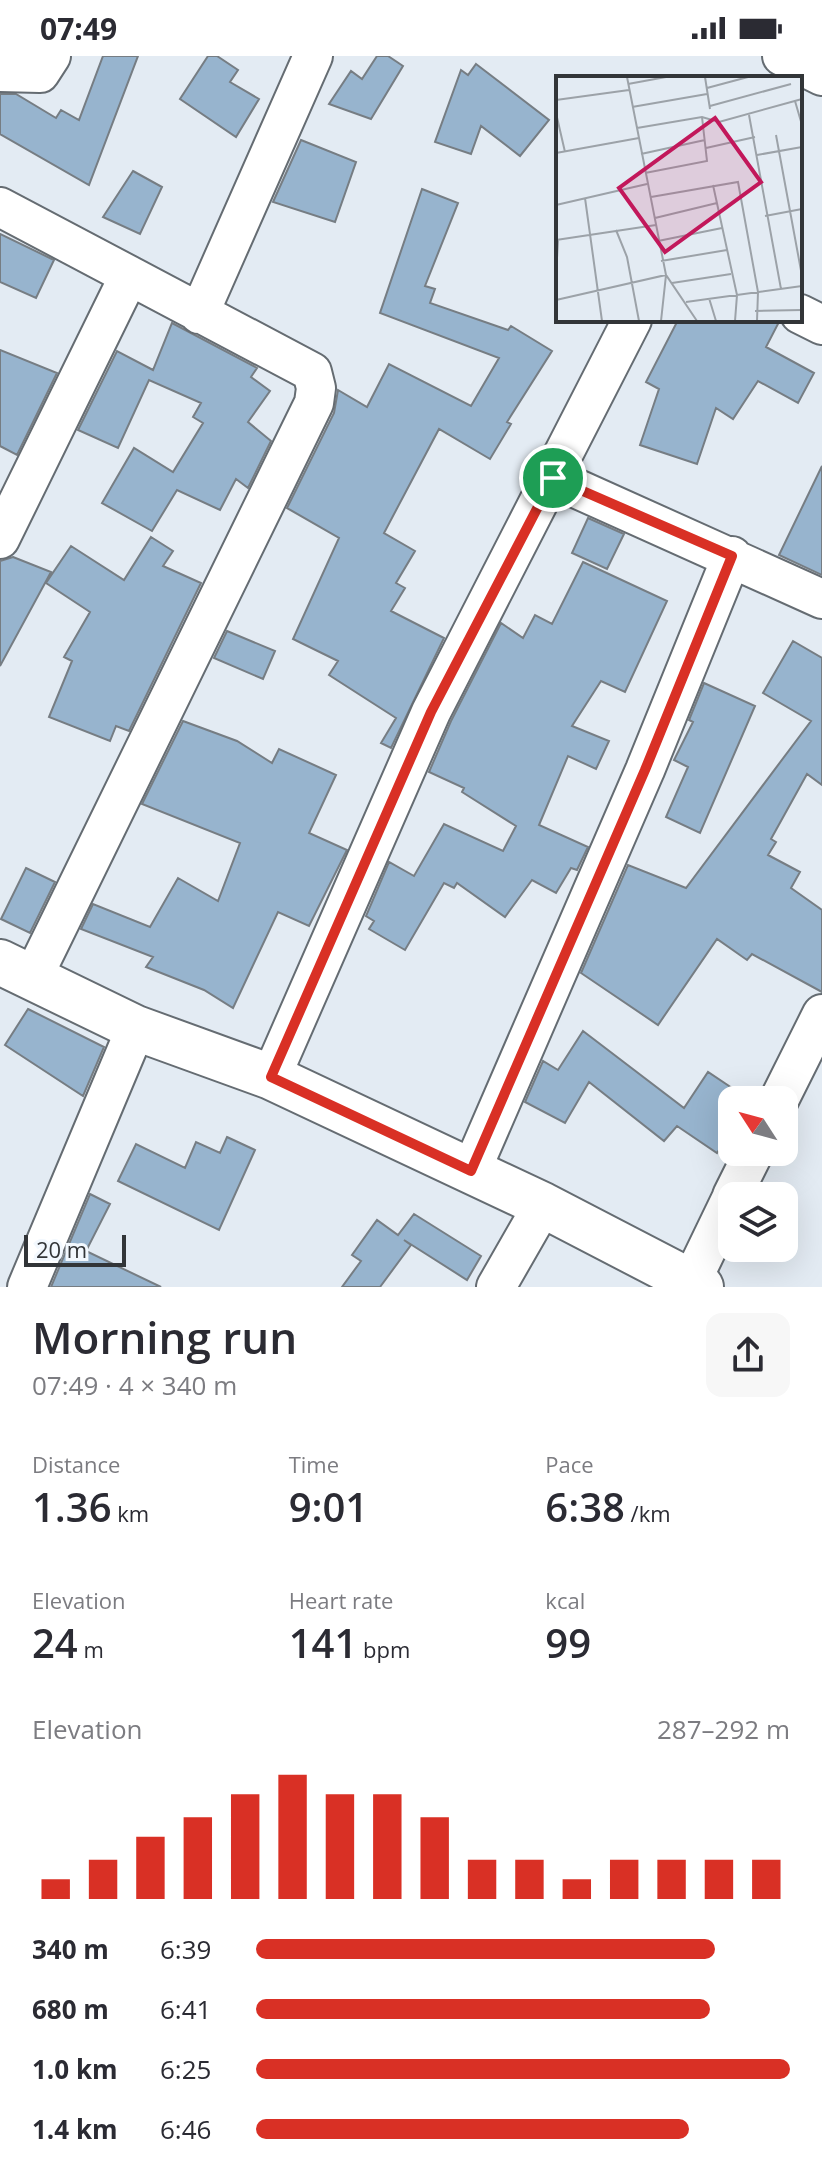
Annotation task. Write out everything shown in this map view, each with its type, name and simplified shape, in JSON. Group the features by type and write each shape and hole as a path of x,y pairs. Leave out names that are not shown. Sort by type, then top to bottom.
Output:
{"main road":[{"path":"17,970 136,1028 271,1077 543,1205 696,1284"}],"street":[{"path":"0,72 40,73 51,56"},
{"path":"199,314 313,56"},
{"path":"782,56 822,76"},
{"path":"0,207 199,314 289,357 312,372 316,388 314,403 17,970"},
{"path":"0,539 129,276"},
{"path":"802,315 822,325"},
{"path":"271,1077 431,712 631,322"},
{"path":"553,478 822,599"},
{"path":"471,1171 645,770 732,556"},
{"path":"786,1086 822,1014"},
{"path":"27,1287 136,1028"},
{"path":"496,1287 543,1205"},
{"path":"696,1284 718,1230"}],"building":[{"path":"103,56 138,56 89,185 0,134 0,94 16,94 56,118 61,110 79,120"},
{"path":"208,56 217,56 238,70 230,82 259,99 236,137 180,99"},
{"path":"377,56 388,56 403,66 371,119 329,104 351,71 362,79"},
{"path":"476,64 549,120 520,156 481,126 471,154 435,142 461,70 468,75"},
{"path":"301,140 356,162 335,222 273,202"},
{"path":"133,171 162,187 140,234 103,217"},
{"path":"422,189 458,203 425,286 435,289 430,303 508,330 511,326 552,351 507,422 511,424 490,459 439,429 384,533 415,551 396,583 405,588 391,611 444,638 391,748 381,743 396,718 329,675 338,661 293,639 339,538 287,508 334,413 338,390 367,407 389,364 471,406 499,358 380,313"},
{"path":"0,234 54,260 36,298 0,282"},
{"path":"677,322 779,322 766,347 814,373 798,403 758,381 733,419 716,408 697,464 640,445 659,389 646,382"},
{"path":"172,323 257,368 251,377 270,391 248,422 271,441 248,488 236,479 220,510 177,490 152,531 102,503 134,448 173,472 203,423 193,417 201,403 149,380 118,448 78,430 117,351 153,370"},
{"path":"0,350 57,373 17,455 0,446"},
{"path":"822,466 822,575 779,555"},
{"path":"588,518 624,534 607,569 572,553"},
{"path":"151,537 173,551 163,566 201,583 129,731 116,726 110,741 49,717 72,661 64,657 90,612 46,583 71,546 124,580"},
{"path":"13,557 51,572 0,666 0,561"},
{"path":"583,562 667,601 625,692 601,681 572,726 609,741 596,769 568,756 539,825 588,847 577,870 571,868 556,893 532,880 505,917 457,883 454,888 444,883 405,950 369,929 374,921 366,916 389,862 414,876 444,824 503,851 516,826 462,792 464,788 429,772 451,721 501,623 523,638 535,615 552,624"},
{"path":"227,631 275,651 263,679 214,658"},
{"path":"793,641 822,658 822,785 807,774 771,839 776,842 768,855 800,872 791,888 822,910 822,992 752,954 747,960 717,939 658,1025 581,973 628,865 686,888 811,721 763,693"},
{"path":"704,683 755,706 700,833 666,817 688,767 674,760 693,722 689,720"},
{"path":"183,721 237,741 272,763 279,749 336,775 309,833 347,850 309,926 278,912 233,1008 204,990 146,967 153,957 81,929 93,904 150,927 178,878 218,901 240,843 142,804"},
{"path":"26,868 55,882 30,933 1,919"},
{"path":"28,1009 104,1047 83,1096 5,1045"},
{"path":"583,1031 684,1108 708,1072 729,1086 718,1086 718,1151 677,1126 664,1141 589,1082 565,1123 525,1102 543,1061 558,1070"},
{"path":"227,1137 255,1150 219,1230 118,1181 136,1144 185,1168 196,1142 220,1153"},
{"path":"90,1194 110,1204 86,1251 161,1287 51,1287"},
{"path":"414,1214 481,1256 467,1280 404,1240 411,1245 380,1287 342,1287 361,1261 352,1255 377,1220 398,1235"}],"route":[{"path":"553,478 732,556 645,770 471,1171 271,1077 431,712 553,478"}]}
